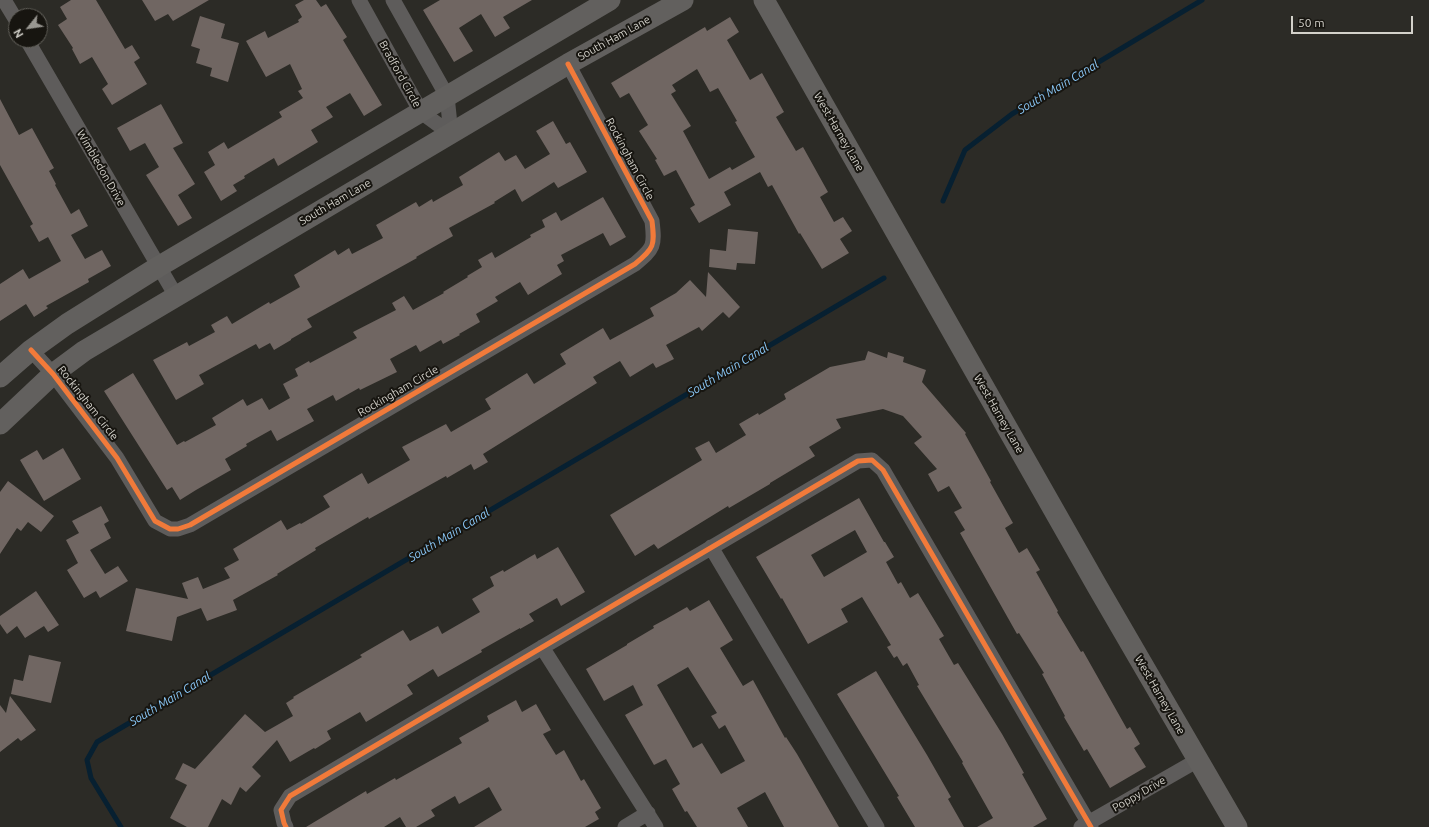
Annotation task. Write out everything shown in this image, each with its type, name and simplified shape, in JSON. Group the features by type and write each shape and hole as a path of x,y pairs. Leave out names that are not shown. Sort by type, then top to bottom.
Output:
{"main road":[{"path":"0,378 32,350 67,324 158,267 610,0"},
{"name":"South Ham Lane","path":"0,424 52,374 84,351 568,64 684,0"},
{"name":"West Harney Lane","path":"764,0 1237,827"}],"street":[{"name":"Bradford Circle","path":"359,0 421,112 451,134"},
{"path":"393,0 447,96 451,134"},
{"name":"Wimbledon Drive","path":"33,48 176,296"},
{"name":"Rockingham Circle","path":"32,350 117,458 155,521 170,529 178,529 190,525 635,264 649,251 654,238 652,221 568,64"},
{"path":"286,827 281,810 290,796 858,461 872,460 883,470 1087,826"},
{"path":"711,547 877,827"},
{"path":"542,647 656,827"},
{"name":"Poppy Drive","path":"1087,826 1198,760"},
{"path":"625,827 648,813"}],"building":[{"path":"71,0 96,0 125,49 132,45 140,58 134,62 147,84 112,105 102,89 108,84 92,57 80,64 72,49 73,48 58,25 67,19 60,7"},
{"path":"142,0 209,0 173,21 168,14 155,21"},
{"path":"304,0 316,0 321,7 326,4 347,37 343,40 382,105 364,116 350,93 326,107 333,117 311,130 318,142 278,166 274,158 244,176 245,178 233,185 237,191 221,201 204,172 215,165 208,152 224,142 228,149 282,117 279,112 303,98 298,91 302,89 290,64 266,77 246,41 265,31 268,38 299,22 298,20 302,17 295,5"},
{"path":"440,0 532,0 503,17 510,28 495,37 481,14 459,28 473,51 454,62 423,10"},
{"path":"200,16 225,24 221,38 239,43 228,82 210,76 212,68 196,63 200,49 191,46"},
{"path":"730,17 739,32 727,40 750,80 762,73 784,112 776,117 796,151 803,147 828,192 820,197 834,222 843,217 852,231 840,239 849,253 822,269 800,233 799,234 772,185 768,187 760,172 724,192 731,205 699,223 690,208 695,205 676,170 664,176 655,160 657,159 639,131 648,125 629,93 620,98 611,83 705,27 707,31","holes":["697,69 710,92 718,88 755,157 732,170 730,167 709,179 683,131 691,126 671,94 676,91 672,85"]},
{"path":"0,99 19,135 32,128 54,168 49,171 71,214 79,209 88,226 71,235 85,259 102,250 111,266 88,279 89,282 46,306 48,308 34,317 26,304 0,321 0,284 23,269 29,279 61,261 48,237 39,242 30,226 33,224 0,165"},
{"path":"161,104 183,143 173,148 195,184 178,195 192,218 178,226 146,175 159,167 145,143 130,151 117,128"},
{"path":"553,121 566,144 570,142 587,172 558,188 554,182 522,202 515,189 494,202 495,203 449,228 453,236 416,257 417,258 307,319 312,327 274,350 270,343 259,349 256,344 199,375 204,384 176,400 153,360 187,342 189,346 215,332 211,325 227,316 232,324 269,302 270,304 300,287 294,275 335,250 338,255 349,248 352,254 383,238 376,225 416,202 419,207 432,199 433,202 463,185 459,177 499,152 505,161 516,155 525,169 550,154 536,131"},
{"path":"603,197 626,237 610,246 603,233 561,255 564,261 557,265 562,274 528,295 520,282 495,297 498,301 476,314 480,322 459,334 460,335 443,344 441,340 420,352 416,345 390,359 397,372 360,390 359,388 336,401 333,395 307,409 314,421 277,441 271,430 246,444 247,446 225,459 231,470 180,500 172,487 167,490 104,391 133,373 177,445 216,425 212,418 243,399 247,406 262,398 269,410 290,398 283,384 298,376 295,369 309,361 310,363 357,338 353,332 396,310 392,303 404,296 413,310 444,293 443,292 482,267 478,260 492,252 495,258 531,237 530,235 545,227 542,220 556,212 561,221"},
{"path":"728,229 758,232 755,264 737,263 736,270 709,267 710,249 726,251"},
{"path":"708,272 740,307 729,318 723,312 702,331 699,327 666,345 674,359 656,368 653,363 630,377 620,361 593,377 597,383 483,454 488,462 474,470 471,464 447,478 446,476 369,519 368,517 315,548 316,550 277,574 278,575 233,600 237,610 207,621 201,608 177,617 172,641 126,631 136,588 188,599 182,583 198,577 203,589 230,578 224,568 239,560 233,549 281,520 287,530 300,523 301,524 330,507 323,496 362,473 368,484 410,460 402,447 446,424 451,432 491,409 485,399 527,373 534,384 566,364 560,354 603,328 610,340 654,316 650,308 676,293 690,280 706,297"},
{"path":"868,351 887,358 888,352 904,357 903,362 926,370 922,382 966,433 965,434 991,481 990,482 1013,523 1005,528 1019,553 1027,548 1040,570 1036,572 1058,611 1057,612 1081,652 1083,651 1127,729 1130,727 1140,744 1134,748 1146,767 1110,788 1087,749 1084,751 1064,717 1065,716 1042,674 1044,673 1019,633 1017,634 960,533 965,530 954,512 962,508 949,486 938,492 928,474 937,469 914,443 922,437 903,416 883,409 836,419 841,428 809,447 815,456 729,508 728,506 658,549 654,544 635,556 610,515 702,460 695,448 709,441 716,453 746,435 739,424 758,413 759,415 786,399 784,394 830,367 865,360"},
{"path":"63,448 81,479 44,501 20,460 37,450 43,460"},
{"path":"8,481 54,516 41,532 28,522 21,531 17,528 0,554 0,492"},
{"path":"859,498 894,557 886,562 898,584 901,582 910,598 918,593 944,636 939,639 954,665 958,663 1002,734 1047,819 1033,827 977,827 993,818 962,763 963,762 917,686 919,685 907,663 903,666 897,656 894,658 887,647 891,645 862,597 841,609 848,622 808,644 782,598 781,599 756,557","holes":["855,530 867,552 824,577 811,555"]},
{"path":"101,506 109,521 104,524 111,538 90,550 105,574 118,566 128,581 100,598 96,591 84,598 67,570 78,563 66,540 79,533 72,521"},
{"path":"558,547 585,592 561,606 557,598 529,614 534,621 481,650 482,652 438,677 433,669 407,685 413,694 366,722 360,712 327,731 331,739 290,762 277,740 252,767 261,776 246,792 240,787 231,805 222,799 208,827 187,827 170,818 187,785 175,779 183,763 195,769 245,714 265,732 293,716 286,703 294,698 293,697 362,657 360,655 403,630 410,641 438,626 442,634 480,612 472,599 494,586 490,577 503,570 504,572 535,554 537,559"},
{"path":"36,591 59,625 48,632 44,626 25,638 17,626 7,634 0,624 0,616"},
{"path":"709,600 733,640 720,648 743,686 753,680 785,738 786,737 797,754 839,827 784,827 765,792 737,808 748,827 697,827 687,811 685,812 672,789 680,784 666,759 654,765 625,715 643,705 633,685 604,701 586,669 654,628 653,626 687,607 690,611","holes":["688,667 717,713 711,716 719,729 725,725 745,761 721,774 702,743 693,748 657,685"]},
{"path":"29,655 61,662 51,703 11,694 14,679 23,681"},
{"path":"876,671 951,797 948,799 964,827 915,827 897,797 899,796 837,694"},
{"path":"10,696 36,730 21,741 18,738 0,752 0,705 6,713"},
{"path":"516,700 522,712 536,704 551,730 543,734 556,755 564,750 581,781 584,779 601,808 595,812 599,819 585,827 474,827 502,810 489,787 459,804 455,796 431,810 435,816 416,827 406,827 400,817 384,827 306,827 366,791 367,794 395,778 396,780 462,743 459,738 489,721 487,716"}],"waterway":[{"name":"South Main Canal","path":"943,201 965,150 1012,114 1202,0"},
{"name":"South Main Canal","path":"121,827 91,778 87,760 97,742 884,278"}],"cycle path":[{"path":"31,350 53,374 117,458 155,521 170,529 178,529 190,525 635,264 650,250 653,241 652,221 568,64"},
{"path":"286,827 281,810 290,796 858,461 872,460 883,470 1091,827"}]}
